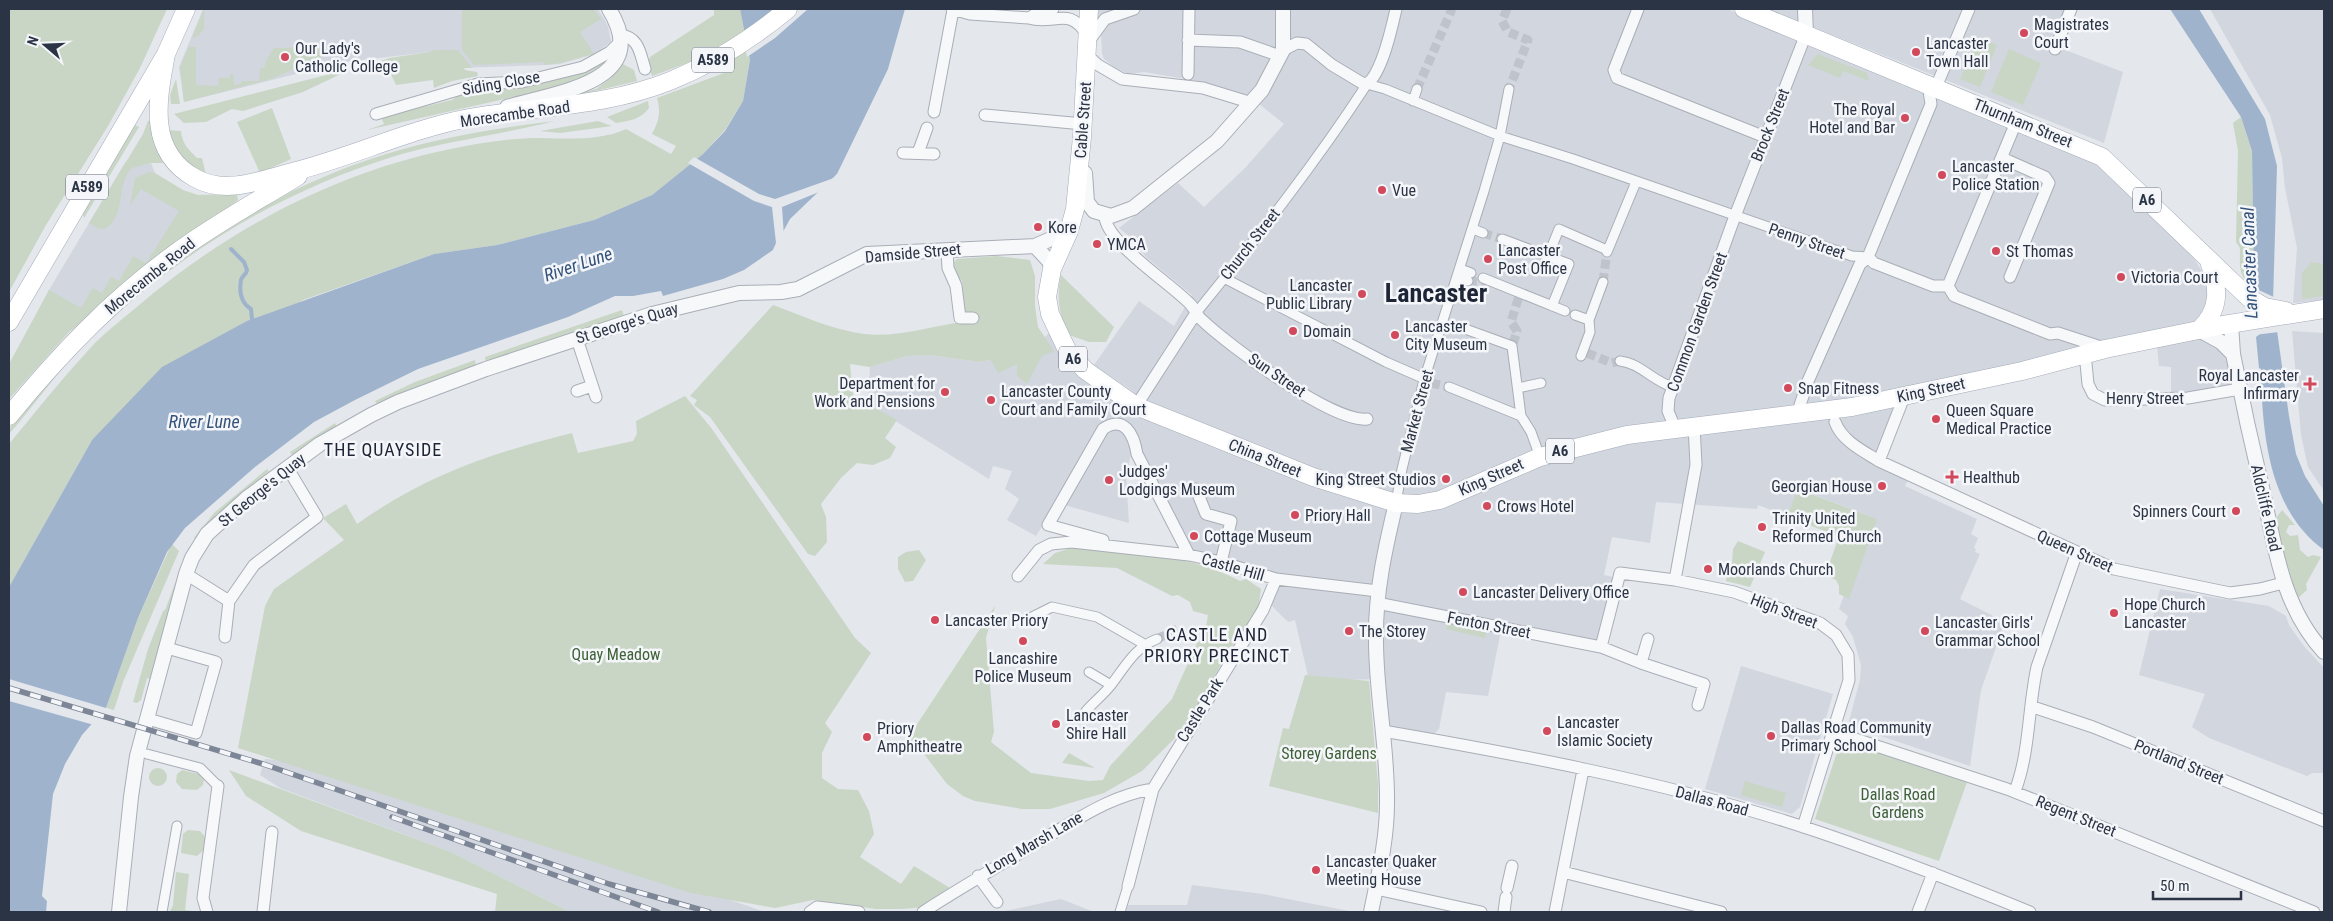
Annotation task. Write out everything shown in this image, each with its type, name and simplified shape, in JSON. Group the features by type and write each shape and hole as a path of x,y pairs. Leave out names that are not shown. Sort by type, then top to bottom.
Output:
{"main road":[{"name":"Morecambe Road","path":"9,322 166,54 186,9"},
{"name":"Morecambe Road","path":"166,54 157,101 158,116 167,150 182,168 195,178 214,186 233,187 316,166 394,139 468,118 589,103 629,94 668,82 744,43 788,9"},
{"name":"Cable Street","path":"1069,231 1075,209 1081,152 1089,9"},
{"name":"A6","path":"1746,9 1806,34"},
{"name":"Thurnham Street","path":"1806,34 2017,120 2102,157 2211,266 2222,287 2231,324"},
{"name":"Morecambe Road","path":"9,416 63,352 115,302 144,278 214,226 316,166"},
{"name":"A6","path":"1069,231 1052,269 1047,297 1050,314 1067,350 1085,370 1136,406"},
{"name":"Thurnham Street","path":"2211,266 2219,267 2250,299 2265,307 2286,314"},
{"path":"2200,330 2209,321 2215,309 2216,295 2211,266"},
{"name":"A6","path":"2081,355 2231,324 2252,322 2286,314 2324,310"},
{"name":"King Street","path":"1694,425 1852,407 2022,371 2081,355"},
{"name":"China Street","path":"1136,406 1314,477 1396,502"},
{"name":"A6","path":"1674,428 1694,425"},
{"name":"King Street","path":"1396,502 1418,504 1440,500 1540,457 1626,434 1674,428"}],"street":[{"path":"468,118 583,84 608,72 618,59 620,39 617,22 609,9"},
{"path":"934,112 952,9 970,14 1029,18 1038,21 1064,17 1079,22 1087,45 1122,80 1203,88 1252,103"},
{"path":"1029,18 1039,12 1053,9"},
{"path":"1087,45 1105,19 1134,9"},
{"path":"1188,74 1189,9"},
{"path":"1081,152 1087,202 1094,211 1105,216 1126,212 1161,187 1217,141 1252,103 1267,82 1281,53 1283,9"},
{"path":"1188,40 1240,42 1281,53 1296,43 1306,44 1332,65 1362,83 1368,84 1373,78 1385,49 1396,9"},
{"path":"1638,9 1614,70 1615,75 1766,137"},
{"path":"1805,9 1806,34"},
{"path":"1800,412 1800,405 1808,381 1860,264 1868,257 1931,104 1930,85 1969,9"},
{"path":"2054,49 2071,9"},
{"name":"Brock Street","path":"1735,216 1806,34"},
{"path":"620,39 629,36 637,43 645,69"},
{"name":"Siding Close","path":"376,114 478,84 522,82 583,67 610,52 620,39"},
{"name":"Penny Street","path":"1368,84 1385,89 1500,136 1576,160 1852,256 1868,257 1874,263 1933,286 1948,286"},
{"name":"Church Street","path":"1136,406 1196,313 1298,183 1342,124 1368,84"},
{"path":"1413,101 1417,90"},
{"name":"Market Street","path":"1371,912 1385,834 1387,803 1377,669 1377,597 1382,558 1402,470 1427,381 1447,323 1458,273 1500,136 1509,90"},
{"path":"985,115 1083,124"},
{"path":"2017,120 1948,286 1954,296 1974,305 2050,334 2058,333 2105,349"},
{"path":"918,153 927,128"},
{"path":"903,153 934,154"},
{"path":"2002,158 2048,180 2049,187 2010,277"},
{"path":"1548,256 1560,229 1607,251 1636,182"},
{"name":"Sun Street","path":"1105,216 1106,224 1119,241 1154,275 1191,305 1196,313 1242,352 1300,392 1352,418 1367,419"},
{"name":"Common Garden Street","path":"1674,428 1667,406 1735,216"},
{"path":"1473,229 1483,233"},
{"name":"Damside Street","path":"739,293 781,292 798,289 867,254 1035,246 1069,231"},
{"path":"1502,240 1569,264 1552,306"},
{"path":"1035,246 1049,262 1052,269"},
{"path":"947,251 948,268 956,286 960,318 972,318"},
{"path":"1458,273 1470,277"},
{"path":"1224,278 1386,362 1427,381"},
{"path":"1489,281 1565,311"},
{"path":"1584,353 1590,332 1589,320 1603,282"},
{"name":"St George's Quay","path":"119,912 130,797 137,756 186,574 192,558 207,534 287,467 320,444 384,408 486,369 576,338 652,314 739,293"},
{"path":"1575,315 1589,320"},
{"name":"Aldcliffe Road","path":"2231,324 2233,354 2240,389 2283,583 2302,625 2324,652"},
{"path":"1468,330 1512,345 1521,416 1531,432 1540,457"},
{"path":"2200,330 2221,342 2233,354"},
{"path":"576,338 594,391 577,391"},
{"name":"Henry Street","path":"2081,355 2088,384 2093,394 2105,400 2188,398 2240,389"},
{"path":"1620,361 1628,362 1661,384 1673,388"},
{"path":"1518,388 1541,383"},
{"path":"1449,387 1521,416"},
{"path":"1879,461 1904,397"},
{"name":"Queen Street","path":"1835,422 1838,431 1847,439 1879,461 2077,552 2125,572 2230,593 2260,590 2283,583"},
{"name":"Castle Hill","path":"1117,545 1098,537 1048,525 1096,441 1103,430 1109,425 1123,426 1135,438 1137,454 1189,555 1221,562 1276,579 1377,597"},
{"path":"1676,580 1696,465 1694,425"},
{"path":"225,637 229,601 254,566 317,517 287,467"},
{"path":"1196,490 1206,514 1231,521 1221,562"},
{"path":"1018,576 1039,550 1062,542 1117,545 1189,555"},
{"path":"2015,791 2033,707 2033,687 2037,667 2077,552"},
{"path":"186,574 229,601"},
{"name":"High Street","path":"1601,647 1620,574 1676,580 1743,595 1820,623 1836,635 1848,655 1850,668 1834,732 1804,827"},
{"name":"Castle Park","path":"1128,886 1153,788 1263,610 1276,579"},
{"name":"Fenton Street","path":"1377,597 1601,647 1641,663 1704,684 1698,705"},
{"path":"1028,619 1052,608 1096,617 1144,644"},
{"path":"1086,711 1111,686 1122,668 1144,644 1157,639"},
{"path":"1641,663 1648,639"},
{"path":"148,719 196,733 216,662 167,648"},
{"path":"1089,672 1111,686"},
{"name":"Portland Street","path":"2033,707 2093,727 2324,821"},
{"name":"Dallas Road","path":"1383,731 1486,749 1692,795 1804,827 1933,873 2030,912"},
{"name":"Regent Street","path":"1834,732 2015,791 2314,912"},
{"path":"146,754 200,768 218,786 203,898 207,912"},
{"path":"1555,912 1583,770"},
{"name":"Long Marsh Lane","path":"923,912 978,876 1094,808 1132,792 1153,788"},
{"path":"162,912 168,866 173,860 176,826"},
{"path":"263,912 272,832"},
{"path":"1504,912 1512,866"},
{"path":"1563,872 1721,912"},
{"path":"1918,912 1933,873"},
{"path":"978,876 997,902"},
{"path":"1120,912 1128,886"},
{"path":"1376,889 1481,912"},
{"path":"810,912 817,907 859,912"}],"shaded area":[{"name":"Our Lady's Catholic College","path":"203,9 598,9 608,26 611,42 594,54 560,64 432,69 430,52 344,62 184,102 179,67"},
{"path":"1095,9 1727,9 2094,157 2162,222 2195,260 2217,295 2231,387 2171,395 2171,367 2159,366 2157,346 1906,403 1885,459 1912,471 1905,486 1977,519 1971,534 1978,538 1974,548 1976,549 1975,552 1980,554 1960,599 2005,622 1981,690 1970,766 1848,725 1860,680 1861,665 1853,637 1845,624 1848,616 1839,609 1872,517 1799,489 1787,516 1758,505 1757,509 1656,502 1650,543 1612,537 1604,575 1613,577 1597,650 1501,630 1488,696 1446,692 1439,729 1434,734 1387,725 1382,679 1341,680 1308,676 1295,620 1289,622 1271,605 1281,575 1192,551 1132,450 1126,476 1129,523 1057,503 1036,536 1007,520 1019,499 1005,489 1012,471 993,466 989,479 868,404 870,367 907,356 930,355 979,362 991,360 1017,364 1049,333 1054,342 1146,406 1131,390 1094,365 1139,301 1174,326 1192,295 1146,257 1131,238 1119,228 1178,183 1204,207 1245,168 1284,124 1248,95 1198,81 1144,72 1129,74 1115,68 1104,59 1101,32 1094,19"},
{"path":"1767,9 2067,9 2052,45 2123,72 2104,143"},
{"path":"2210,9 2324,9 2324,300 2293,303 2297,248 2285,188 2282,158 2270,115"},
{"path":"126,161 132,167 151,163 155,173 197,223 82,316 46,295"},
{"name":"Royal Lancaster Infirmary","path":"2292,331 2324,333 2324,491 2308,467 2301,435"},
{"path":"2160,589 2269,606 2286,616 2289,625 2304,646 2324,668 2324,773 2312,773 2307,776 2209,738 2192,727 2205,694 2139,675"},
{"name":"Dallas Road Community Primary School","path":"1741,666 1833,694 1800,807 1792,814 1705,789"},
{"path":"265,759 312,763 628,864 765,912 570,912 451,852 280,788 260,775"},
{"path":"1192,885 1263,894 1349,911 1126,912 1128,905 1187,905"},
{"path":"1061,899 1094,912 1000,912 1024,907"}],"green space":[{"path":"9,9 167,9 140,68 108,126 46,225 9,292"},
{"path":"204,9 204,29 198,36 192,38"},
{"path":"462,9 594,9 601,19 580,32 594,54 561,63 544,65 544,62 474,65 462,50"},
{"path":"714,9 740,9 750,60 743,101 725,130 703,154 652,195 594,220 497,245 434,254 303,300 92,440 9,587 9,444 95,343 138,306 207,253 282,209 362,174 404,161 446,150 489,142 532,138 592,138 626,129 671,154 676,146 652,134 659,116 657,98 724,73 720,46 693,61 652,76 648,63 650,57 714,15"},
{"path":"1978,37 1997,45 1980,87 1960,79"},
{"path":"189,47 196,47 196,85 218,86 219,78 230,78 230,74 233,74 234,85 241,84 241,81 259,81 260,68 264,68 274,48 346,47 271,79 184,102 180,67"},
{"path":"2009,49 2041,63 2023,105 1991,92"},
{"path":"434,50 458,50 472,68 464,68 465,70 477,72 478,76 452,81 434,88 433,80 396,85 390,72 374,72 363,68 389,58"},
{"path":"1818,54 1867,73 1869,81 1843,71 1840,78 1808,65"},
{"path":"605,60 606,63 599,72 541,93 509,98 367,130 384,124 381,117 452,100 463,92"},
{"path":"621,63 634,70 637,81 566,98 596,89 611,78"},
{"path":"347,71 303,92 243,111 232,109 206,122 184,123 174,114"},
{"path":"176,79 180,104 171,104 170,95"},
{"path":"648,101 649,108 635,119 616,123 607,117"},
{"path":"272,108 291,159 260,173 237,122"},
{"path":"2241,117 2252,151 2254,282 2249,285 2241,272 2240,248 2236,242 2238,151 2233,123"},
{"path":"148,121 152,121 156,146 163,163 151,163 132,168 124,183 119,208 112,223 105,229 97,228 89,223 143,134"},
{"path":"554,121 412,151 392,157 347,173 263,211 185,259 113,317 70,360 9,434 15,419 30,400 124,304 197,247 277,199 319,179 362,162 409,147 457,136"},
{"path":"598,121 612,126 560,133 540,131"},
{"path":"133,124 139,127 84,218 82,211"},
{"path":"166,130 181,131 184,143 197,158 202,158 206,175 180,157"},
{"path":"149,172 155,173 183,190 198,195 233,194 237,195 238,200 69,332 9,399 9,364 49,290 81,308 93,288 102,293 111,277 119,281 133,256 146,263 179,211 141,189 130,206 135,178"},
{"path":"997,256 1030,260 1035,276 1035,306 1038,327 1054,351 1042,356 1027,384 1017,376 1017,364 998,373 991,360 979,362 930,355 907,356 870,367 850,364 854,405 868,404 897,420 885,438 896,447 890,458 873,465 857,463 841,478 821,504 826,517 827,542 815,556 808,554 710,417 694,405 697,400 690,396 773,305 829,326 864,334 901,333 963,322 962,281 955,276 954,262 957,259"},
{"path":"2311,262 2320,263 2324,266 2324,296 2302,299 2302,273"},
{"path":"1061,275 1114,327 1106,342 1089,342 1069,335 1059,306"},
{"path":"622,310 624,317 486,362 485,357"},
{"path":"475,360 476,366 377,404 375,401 415,382"},
{"name":"Quay Meadow","path":"685,396 712,429 855,638 871,653 825,723 832,732 822,753 822,778 838,789 858,790 869,811 874,834 860,857 901,884 914,866 950,888 926,907 876,909 813,900 775,908 691,893 238,748 265,606 274,589 344,540 323,518 346,504 357,524 408,492 434,479 514,449 572,433 578,453 633,441 637,434 636,421"},
{"path":"335,423 337,427 292,455 290,452"},
{"path":"267,469 269,471 222,511 197,540 194,538 214,513"},
{"path":"1798,489 1877,519 1849,599 1839,594 1839,586 1836,580 1825,575 1839,537 1787,516"},
{"path":"2282,510 2295,525 2289,525 2286,532 2290,536 2298,535 2300,550 2308,557 2313,555 2321,557 2306,584 2307,590 2298,598 2286,568 2279,539 2276,518"},
{"path":"173,541 173,545 179,551 123,682 114,710 106,708 138,618"},
{"path":"1738,541 1765,552 1750,587 1726,581 1729,563 1732,563 1733,549"},
{"path":"189,547 191,548 184,562 150,679 147,678 141,700 137,703 133,702 148,649"},
{"path":"1071,548 1136,553 1179,559 1221,572 1240,581 1246,579 1261,589 1258,610 1228,652 1203,697 1174,739 1142,771 1104,793 1050,809 1022,809 975,801 963,796 947,784 914,741 906,741 995,606 986,638 994,732 991,742 1031,773 1089,781 1103,780 1110,766 1172,699 1197,643 1204,639 1208,615 1193,611 1190,602 1178,595 1172,596 1117,568 1043,564 1055,553"},
{"path":"919,550 926,560 913,581 905,582 898,569 898,557 906,552"},
{"path":"1447,623 1486,632 1485,638 1446,629"},
{"name":"Storey Gardens","path":"1305,675 1369,681 1378,784 1378,813 1269,786 1283,728 1289,729"},
{"name":"Dallas Road Gardens","path":"1841,740 1967,782 1939,861 1815,819"},
{"path":"1069,753 1095,768 1062,763"},
{"path":"158,768 164,771 167,777 164,783 158,786 152,783 149,777 152,771"},
{"path":"182,770 199,774 204,780 203,785 197,790 182,789 176,782 177,774"},
{"path":"229,770 451,852 570,912 495,912 497,894 301,831 246,796"},
{"path":"1745,781 1786,793 1782,807 1741,795"},
{"path":"188,830 200,831 206,838 205,849 197,856 181,853 183,834"},
{"path":"176,872 189,874 185,910 196,912 170,912 173,905"}],"water":[{"name":"River Lune","path":"740,9 905,9 888,69 837,174 790,219 773,250 744,270 723,279 663,296 661,291 633,296 615,296 568,317 418,369 314,422 255,467 185,528 167,552 138,618 106,708 82,735 65,764 53,794 42,896 47,901 46,912 9,912 9,587 92,440 162,367 247,321 434,254 497,245 594,220 652,195 703,154 725,131 743,101 750,60"},
{"path":"2170,9 2199,9 2265,119 2277,166 2273,302 2296,454 2305,476 2324,506 2324,550 2305,533 2291,514 2280,492 2272,468 2267,443 2263,418 2261,369 2259,368 2256,337 2260,334 2254,288 2252,151 2241,117"}],"pier":[{"path":"777,9 808,9 775,38 747,57 743,34"},
{"path":"694,157 759,194 775,199 834,178 837,174 839,176 824,190 782,207 784,236 776,250 773,250 776,243 772,207 754,201 688,163"},
{"path":"2252,287 2276,298 2279,332 2254,335 2257,333"},
{"path":"9,679 109,708 94,725 9,701"}],"waterway":[{"path":"231,249 244,262 247,270 242,277 240,289 245,304 251,309 252,319"}],"tunnel":[{"path":"1417,89 1452,9"},
{"path":"1507,9 1502,21 1508,32 1528,40 1509,89"},
{"path":"1483,233 1502,239"},
{"path":"1603,282 1607,252"},
{"path":"1468,281 1490,283"},
{"path":"1513,344 1517,331 1511,322 1519,296"},
{"path":"1452,325 1468,330"},
{"path":"1587,353 1612,363 1620,361"},
{"path":"1431,383 1449,387"},
{"path":"1157,639 1181,627"}],"railway":[{"path":"9,688 263,764 609,884 709,912"},
{"path":"392,817 658,912"}],"place":[{"name":"Magistrates Court","path":"2024,33"},
{"name":"Lancaster Town Hall","path":"1916,52"},
{"name":"Our Lady's Catholic College","path":"285,57"},
{"name":"The Royal Hotel and Bar","path":"1905,118"},
{"name":"Lancaster Police Station","path":"1942,175"},
{"name":"Vue","path":"1382,190"},
{"name":"Kore","path":"1038,227"},
{"name":"YMCA","path":"1097,244"},
{"name":"St Thomas","path":"1996,251"},
{"name":"Lancaster Post Office","path":"1488,259"},
{"name":"Victoria Court","path":"2121,277"},
{"name":"Lancaster Public Library","path":"1362,294"},
{"name":"Domain","path":"1293,331"},
{"name":"Lancaster City Museum","path":"1395,335"},
{"name":"Royal Lancaster Infirmary","path":"2310,384"},
{"name":"Snap Fitness","path":"1788,388"},
{"name":"Department for Work and Pensions","path":"945,392"},
{"name":"Lancaster County Court and Family Court","path":"991,400"},
{"name":"Queen Square Medical Practice","path":"1936,419"},
{"name":"Healthub","path":"1952,477"},
{"name":"King Street Studios","path":"1446,479"},
{"name":"Judges' Lodgings Museum","path":"1109,480"},
{"name":"Georgian House","path":"1882,486"},
{"name":"Crows Hotel","path":"1487,506"},
{"name":"Spinners Court","path":"2236,511"},
{"name":"Priory Hall","path":"1295,515"},
{"name":"Trinity United Reformed Church","path":"1762,527"},
{"name":"Cottage Museum","path":"1194,536"},
{"name":"Moorlands Church","path":"1708,569"},
{"name":"Lancaster Delivery Office","path":"1463,592"},
{"name":"Hope Church Lancaster","path":"2114,613"},
{"name":"Lancaster Priory","path":"935,620"},
{"name":"The Storey","path":"1349,631"},
{"name":"Lancaster Girls' Grammar School","path":"1925,631"},
{"name":"Lancashire Police Museum","path":"1023,641"},
{"name":"Lancaster Shire Hall","path":"1056,724"},
{"name":"Lancaster Islamic Society","path":"1547,731"},
{"name":"Dallas Road Community Primary School","path":"1771,736"},
{"name":"Priory Amphitheatre","path":"867,737"},
{"name":"Lancaster Quaker Meeting House","path":"1316,870"}],"district":[{"name":"Lancaster","path":"1436,293"},
{"name":"THE QUAYSIDE","path":"383,449"},
{"name":"CASTLE AND PRIORY PRECINCT","path":"1217,644"}],"water label":[{"name":"Lancaster Canal","path":"2249,263"}]}
